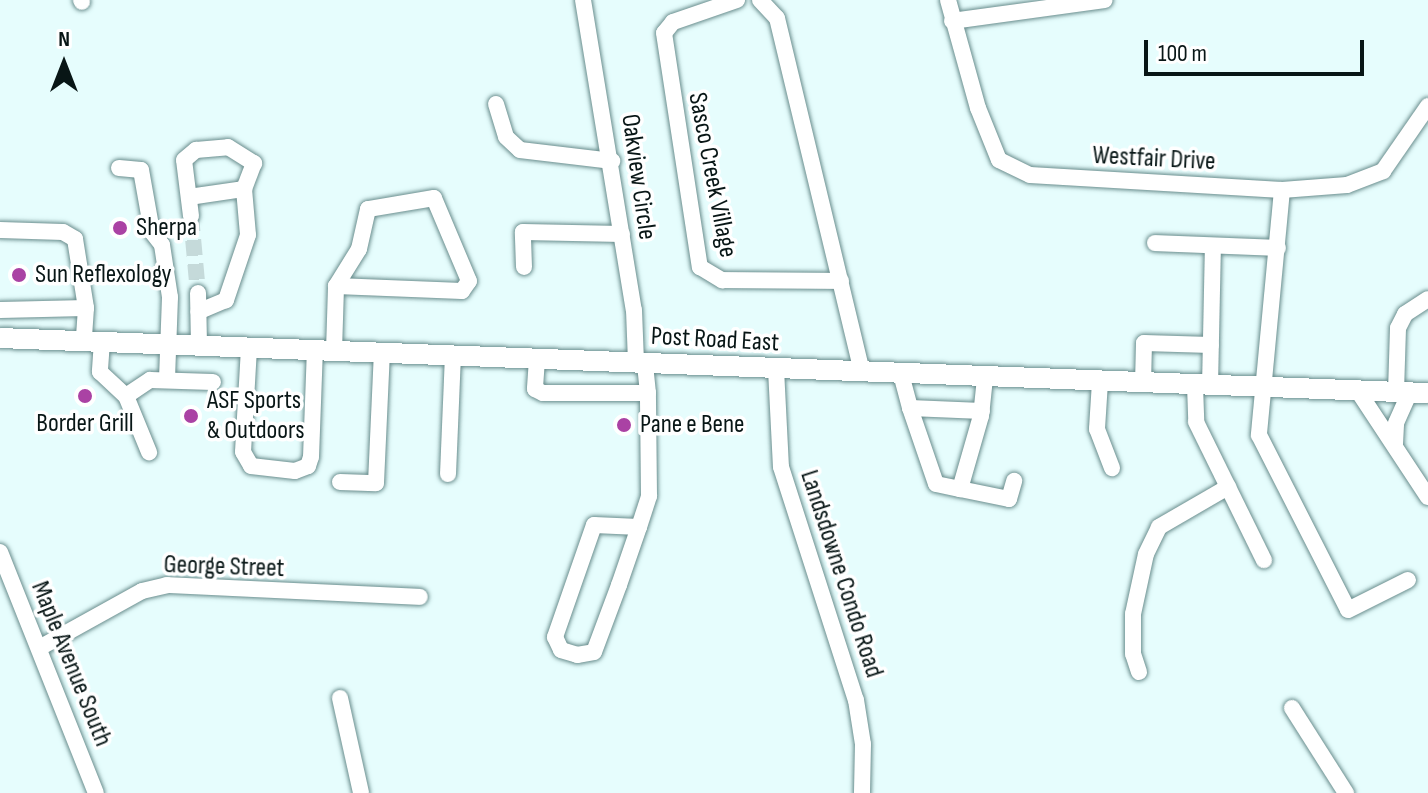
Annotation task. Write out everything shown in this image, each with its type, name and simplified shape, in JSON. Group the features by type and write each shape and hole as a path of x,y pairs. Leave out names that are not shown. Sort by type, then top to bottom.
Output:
{"main road":[{"name":"Post Road East","path":"0,338 1412,392"}],"street":[{"name":"Oakview Circle","path":"583,0 612,161 640,363 648,393 649,496 639,527 594,652 577,655 561,650 555,637 594,525 639,527"},
{"name":"Sasco Creek Village","path":"737,0 673,22 664,33 700,267 722,280 841,281"},
{"path":"760,0 777,18 862,373"},
{"name":"Westfair Drive","path":"948,0 990,142 999,160 1011,169 1030,175 1282,190 1347,185 1383,171 1428,106"},
{"path":"952,21 1105,0"},
{"path":"496,104 506,137 520,150 612,161"},
{"path":"191,216 184,160 196,150 228,147 254,163 244,189 248,235 226,300 198,312"},
{"path":"119,168 141,170 169,287 167,380"},
{"path":"189,197 244,189"},
{"path":"1282,190 1259,435 1348,610 1408,580"},
{"path":"249,348 243,452 251,466 302,470 311,457 336,286 359,249 368,209 434,198 469,281 462,291 336,286"},
{"path":"0,230 72,236 100,372 126,396 149,452"},
{"path":"524,267 523,232 622,234"},
{"path":"1155,243 1278,248"},
{"path":"1213,246 1211,345 1196,422 1264,560"},
{"path":"198,293 199,346"},
{"path":"1395,444 1396,423 1412,392 1398,328 1405,314 1428,299"},
{"path":"0,310 86,308"},
{"path":"1143,384 1144,343 1211,345"},
{"path":"340,482 376,483 382,353"},
{"path":"448,474 453,356"},
{"path":"537,359 535,389 543,393 648,393"},
{"name":"Landsdowne Condo Road","path":"776,369 781,467 856,700 863,744 862,793"},
{"path":"901,374 936,484 1009,499 1014,481"},
{"path":"960,489 982,411 985,377"},
{"path":"126,396 150,380 213,382"},
{"path":"1100,382 1097,429 1112,468"},
{"path":"1358,391 1428,497"},
{"path":"910,408 982,411"},
{"path":"1139,672 1133,654 1133,614 1146,554 1159,527 1228,487"},
{"name":"Maple Avenue South","path":"0,552 7,589 41,647 96,793"},
{"name":"George Street","path":"41,647 142,591 167,585 420,597"},
{"path":"340,698 361,793"},
{"path":"1292,708 1346,793"}],"tunnel":[{"path":"191,216 198,293"}],"place":[{"name":"Sherpa","path":"120,228"},
{"name":"Sun Reflexology","path":"19,275"},
{"name":"Border Grill","path":"85,396"},
{"name":"ASF Sports & Outdoors","path":"191,416"},
{"name":"Pane e Bene","path":"624,425"}]}
